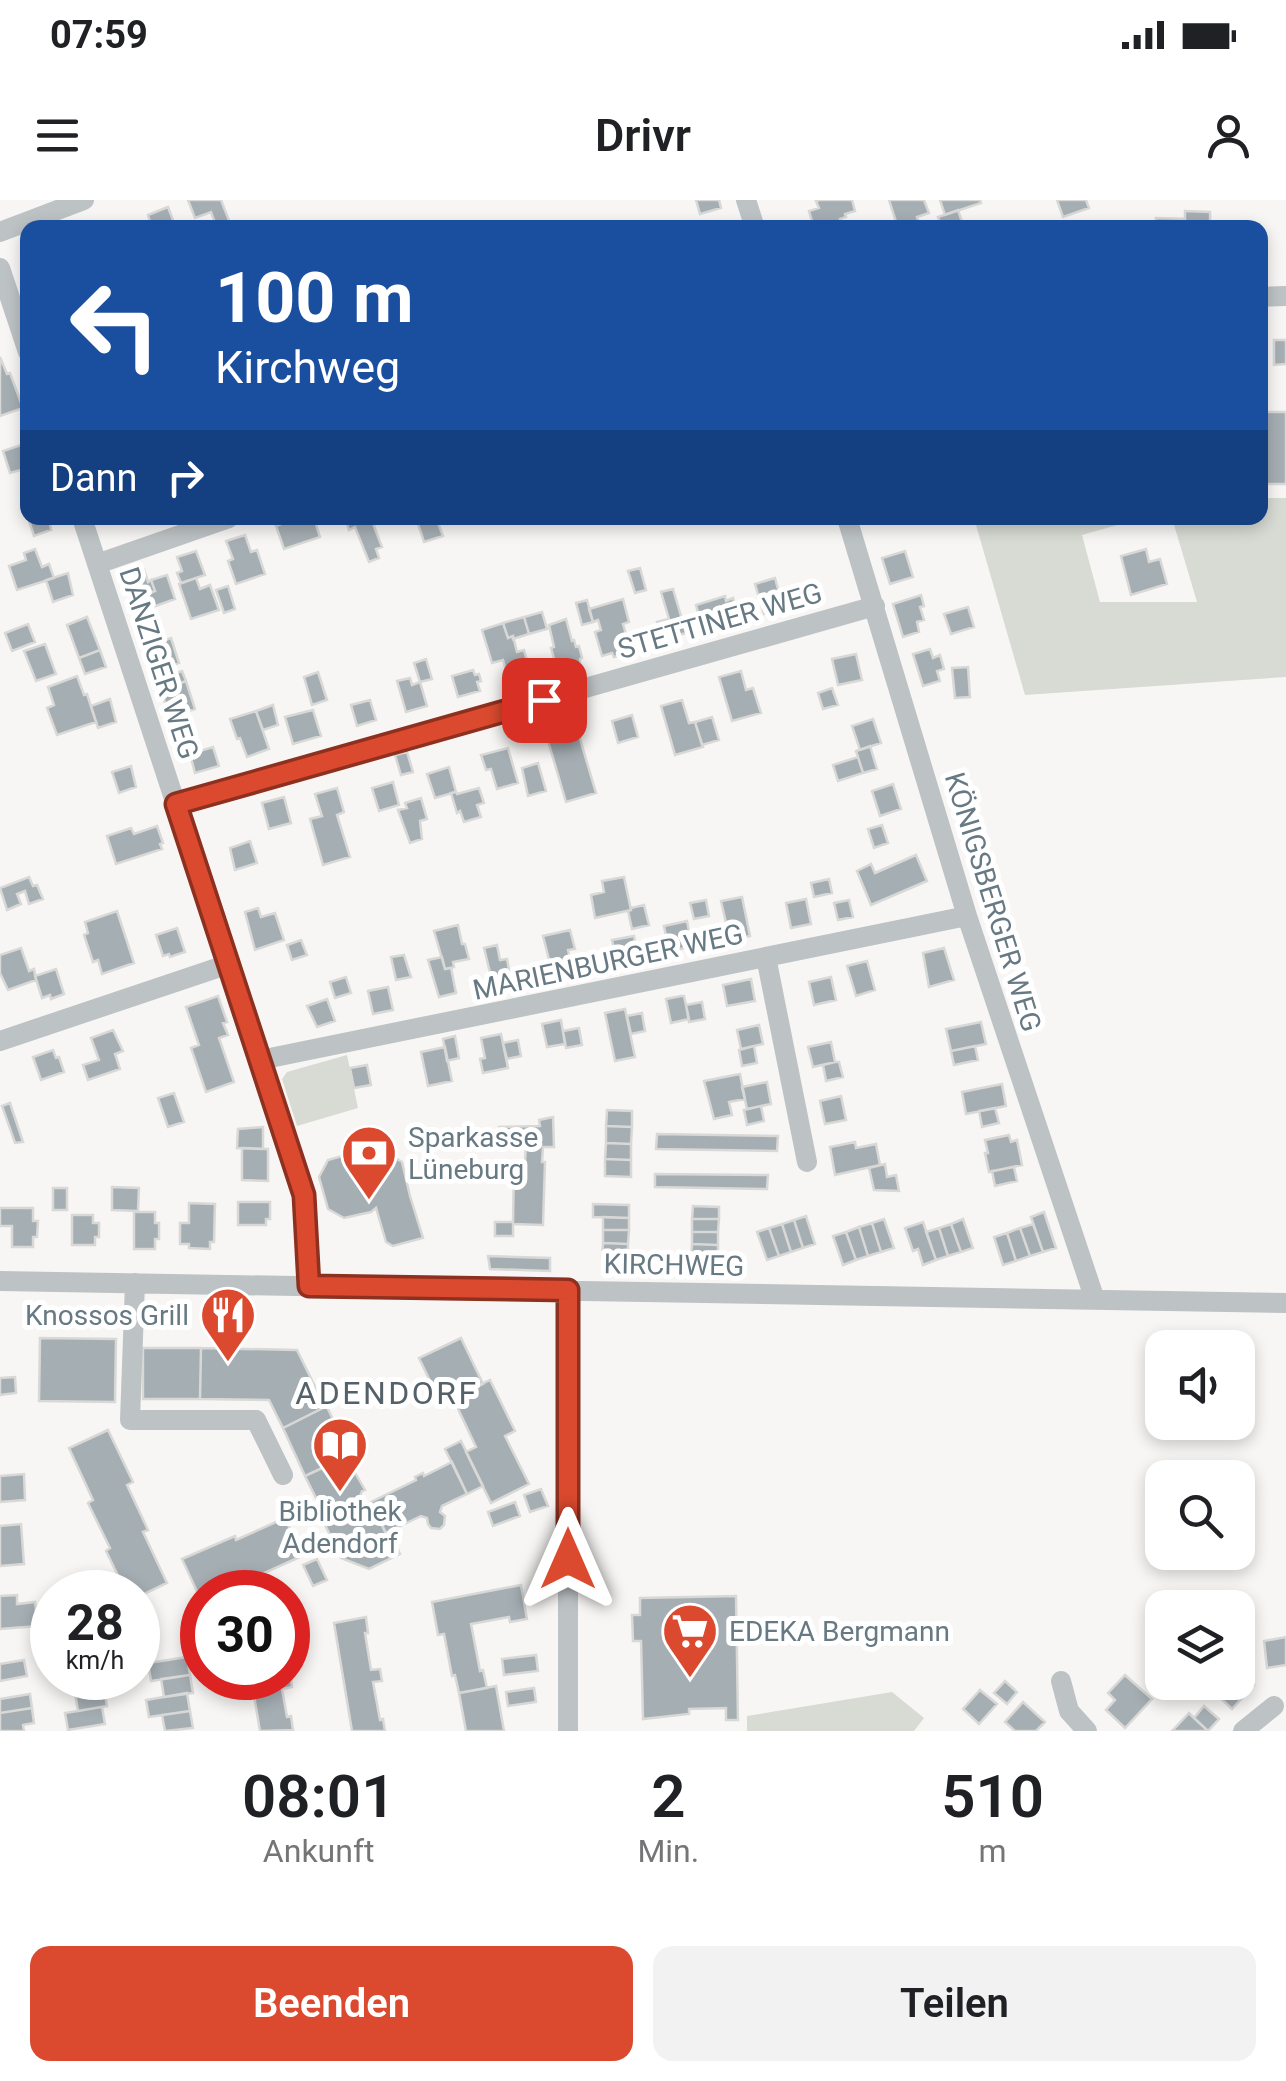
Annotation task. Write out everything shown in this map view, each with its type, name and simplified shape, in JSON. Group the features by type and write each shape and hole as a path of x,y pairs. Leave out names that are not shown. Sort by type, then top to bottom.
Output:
{"street":[{"path":"32,220 84,200"},
{"path":"0,268 20,328"},
{"name":"DANZIGER WEG","path":"84,525 304,1195 309,1286"},
{"path":"97,564 208,525"},
{"name":"KÖNIGSBERGER WEG","path":"849,525 967,916 1094,1300"},
{"name":"STETTINER WEG","path":"176,804 875,606"},
{"name":"MARIENBURGER WEG","path":"260,1060 967,916"},
{"path":"766,957 807,1162"},
{"path":"1,1036 229,964"},
{"name":"KIRCHWEG","path":"0,1282 1286,1303"},
{"path":"135,1283 130,1420 256,1420 283,1475"},
{"path":"568,1290 568,1731"},
{"path":"1061,1681 1069,1711 1087,1731"},
{"path":"1243,1731 1274,1706"}],"shaded area":[{"path":"1268,498 1286,498 1286,677 1025,695 976,525 1117,525 1082,535 1100,602 1197,602 1174,525 1268,525"},
{"path":"347,1055 358,1108 297,1126 282,1079 287,1072"},
{"path":"892,1692 924,1718 914,1731 747,1731 747,1716"}],"building":[{"path":"188,200 221,200 229,220 214,220 211,212 195,218"},
{"path":"696,200 719,200 721,208 700,214"},
{"path":"852,200 855,211 840,220 812,220 809,211 819,208 816,201"},
{"path":"889,200 924,200 929,213 917,217 918,220 895,220"},
{"path":"940,200 980,200 981,203 945,215"},
{"path":"1057,200 1086,200 1089,208 1063,217"},
{"path":"168,207 173,220 150,220 148,215"},
{"path":"958,210 961,220 939,220 938,217"},
{"path":"1185,211 1210,212 1210,220 1156,218 1185,219"},
{"path":"1274,340 1286,340 1286,364 1274,365"},
{"path":"0,357 7,374 10,373 20,409 0,416"},
{"path":"1268,412 1286,412 1286,484 1268,484"},
{"path":"20,445 20,470 10,473 3,451"},
{"path":"30,525 50,525 51,530 34,536"},
{"path":"316,525 320,537 284,549 276,526"},
{"path":"347,525 374,525 382,547 376,549 379,558 369,562 355,527 349,530"},
{"path":"418,525 439,525 443,536 424,542"},
{"path":"245,535 251,552 257,550 265,574 236,584 226,541"},
{"path":"35,549 42,567 49,564 54,578 17,590 9,566 26,560 24,553"},
{"path":"1146,549 1149,562 1160,559 1167,584 1131,595 1121,556"},
{"path":"196,551 205,575 181,583 177,557"},
{"path":"905,551 913,577 890,584 882,558"},
{"path":"640,568 646,590 635,593 628,571"},
{"path":"144,569 155,591 135,598 127,575"},
{"path":"68,573 73,595 53,602 46,580"},
{"path":"167,575 175,599 153,607 148,594 155,591 151,580"},
{"path":"196,578 200,589 210,585 219,610 191,619 179,584"},
{"path":"775,578 783,608 764,614 755,584"},
{"path":"228,586 235,609 224,613 216,590"},
{"path":"673,589 686,633 662,640 657,622 669,619 661,592"},
{"path":"921,595 924,620 917,622 919,632 903,637 893,604"},
{"path":"725,596 726,601 733,598 740,623 719,629 717,619 701,624 696,605"},
{"path":"623,599 629,622 623,624 630,648 614,657 612,653 602,656 595,632 601,630 589,609"},
{"path":"587,600 593,622 582,625 576,603"},
{"path":"968,607 974,627 951,634 944,614"},
{"path":"542,612 547,629 529,634 524,617"},
{"path":"87,617 100,650 79,658 67,625"},
{"path":"524,617 529,634 508,638 503,623"},
{"path":"566,619 582,658 557,669 549,625"},
{"path":"503,623 508,638 513,636 517,652 524,650 531,676 509,682 503,660 492,663 482,630"},
{"path":"28,624 35,642 12,651 5,633"},
{"path":"171,638 179,663 158,670 150,645"},
{"path":"45,644 56,674 36,681 24,651"},
{"path":"930,649 933,658 940,655 944,669 937,671 940,681 923,686 913,654"},
{"path":"100,650 106,667 85,674 79,658"},
{"path":"856,654 862,680 838,685 832,659"},
{"path":"426,659 432,679 420,682 414,663"},
{"path":"968,667 970,697 955,698 952,668"},
{"path":"473,670 475,675 479,674 480,691 458,697 452,676"},
{"path":"182,671 186,681 161,690 157,679"},
{"path":"741,671 746,690 753,688 761,713 732,721 719,677"},
{"path":"318,672 327,700 312,705 304,677"},
{"path":"77,676 96,722 57,735 47,708 54,705 48,687"},
{"path":"410,678 412,685 420,682 427,706 406,712 397,681"},
{"path":"186,681 195,709 170,718 161,690"},
{"path":"832,688 838,705 823,709 818,693"},
{"path":"110,699 116,722 98,728 91,706"},
{"path":"370,700 376,720 357,726 351,705"},
{"path":"682,700 703,747 675,755 661,706"},
{"path":"273,705 278,725 263,730 256,711"},
{"path":"313,710 321,736 293,744 285,717"},
{"path":"256,711 269,749 247,757 230,719"},
{"path":"632,715 638,737 618,743 612,721"},
{"path":"712,717 719,740 702,745 695,722"},
{"path":"873,719 881,743 860,750 852,726"},
{"path":"578,732 596,793 566,802 548,741"},
{"path":"870,746 877,769 863,773 856,751"},
{"path":"213,747 219,766 195,773 190,754"},
{"path":"508,748 518,783 497,789 491,769 486,770 481,755"},
{"path":"407,752 413,772 401,775 395,755"},
{"path":"858,757 863,773 838,781 833,765"},
{"path":"538,763 546,791 528,796 522,768"},
{"path":"131,766 136,787 119,793 112,772"},
{"path":"449,767 456,792 435,798 427,774"},
{"path":"393,782 399,805 379,811 372,788"},
{"path":"893,784 901,809 880,816 872,791"},
{"path":"337,788 344,812 337,815 350,857 323,865 310,819 322,816 315,794"},
{"path":"479,788 484,803 477,805 481,817 464,822 451,793"},
{"path":"284,797 291,823 269,829 262,803"},
{"path":"421,798 427,819 420,821 422,839 410,843 398,810"},
{"path":"882,825 888,843 874,848 868,829"},
{"path":"157,826 162,849 116,864 107,836 131,828 134,834"},
{"path":"250,841 257,863 235,870 230,848"},
{"path":"916,855 927,881 871,905 857,871 871,864 875,873"},
{"path":"29,877 43,899 29,904 25,891 17,894 21,904 7,910 0,888"},
{"path":"624,877 631,910 595,918 591,895 604,892 602,881"},
{"path":"829,879 832,893 814,897 811,883"},
{"path":"742,897 750,936 730,940 721,901"},
{"path":"806,899 811,924 791,928 786,903"},
{"path":"706,900 709,916 694,919 690,903"},
{"path":"849,900 853,917 838,920 834,903"},
{"path":"644,905 649,925 632,929 628,911"},
{"path":"258,908 261,917 275,913 284,940 255,950 245,912"},
{"path":"117,911 134,963 102,974 98,960 93,962 84,935 88,933 85,922"},
{"path":"687,921 692,947 669,951 664,926"},
{"path":"458,925 469,959 453,962 454,967 445,969 434,931"},
{"path":"177,928 185,952 163,956 156,935"},
{"path":"570,930 575,949 568,950 573,971 553,975 543,936"},
{"path":"634,936 638,958 617,963 612,940"},
{"path":"301,940 307,955 292,960 287,945"},
{"path":"497,945 500,960 507,959 511,981 493,985 484,948"},
{"path":"21,948 36,980 8,990 0,973 0,955"},
{"path":"944,948 954,980 929,987 923,953"},
{"path":"404,955 411,977 396,980 391,957"},
{"path":"442,957 445,969 451,968 456,993 439,997 428,960"},
{"path":"867,961 875,990 856,996 847,966"},
{"path":"56,969 64,994 42,998 35,976"},
{"path":"346,977 351,993 335,998 330,982"},
{"path":"831,977 836,1000 814,1005 809,982"},
{"path":"751,979 755,1001 727,1006 723,985"},
{"path":"388,987 393,1010 373,1014 368,991"},
{"path":"218,996 228,1035 219,1038 234,1082 206,1092 191,1048 199,1045 186,1007"},
{"path":"684,996 689,1019 671,1023 666,999"},
{"path":"327,999 335,1021 317,1027 307,1006"},
{"path":"702,1002 705,1019 689,1022 686,1005"},
{"path":"625,1009 635,1057 615,1061 605,1013"},
{"path":"642,1013 645,1031 631,1034 627,1016"},
{"path":"561,1020 565,1044 547,1047 542,1024"},
{"path":"981,1022 986,1044 951,1051 946,1029"},
{"path":"759,1025 763,1044 741,1049 737,1030"},
{"path":"579,1028 582,1045 566,1048 563,1031"},
{"path":"113,1030 123,1051 115,1054 120,1069 88,1080 83,1065 99,1060 91,1038"},
{"path":"501,1034 508,1068 483,1073 481,1038"},
{"path":"455,1036 459,1058 447,1061 443,1039"},
{"path":"518,1040 521,1056 507,1059 503,1043"},
{"path":"831,1042 835,1062 813,1067 808,1047"},
{"path":"754,1046 757,1063 742,1066 739,1050"},
{"path":"975,1046 978,1060 954,1065 951,1051"},
{"path":"445,1047 452,1081 428,1086 421,1052"},
{"path":"53,1050 64,1072 41,1080 33,1057"},
{"path":"839,1062 843,1077 826,1081 823,1065"},
{"path":"367,1065 371,1085 354,1088 350,1068"},
{"path":"740,1074 745,1099 729,1102 732,1115 714,1119 704,1081"},
{"path":"767,1082 771,1104 747,1109 742,1087"},
{"path":"1002,1084 1006,1106 966,1114 962,1092"},
{"path":"174,1093 184,1122 168,1127 158,1098"},
{"path":"841,1096 846,1120 825,1124 820,1101"},
{"path":"10,1103 23,1142 15,1143 2,1106"},
{"path":"761,1106 764,1121 747,1125 744,1110"},
{"path":"995,1108 999,1123 982,1127 979,1111"},
{"path":"607,1110 632,1111 632,1127 606,1126"},
{"path":"553,1117 554,1147 543,1147 543,1225 513,1224 514,1162 525,1162 526,1146 499,1146 499,1127 540,1126 539,1120"},
{"path":"606,1126 632,1127 631,1144 606,1143"},
{"path":"263,1127 263,1149 237,1148 238,1129"},
{"path":"657,1134 778,1136 777,1151 656,1149"},
{"path":"1009,1135 1011,1142 1017,1140 1022,1165 989,1172 985,1140"},
{"path":"855,1142 856,1148 876,1144 880,1165 835,1175 830,1147"},
{"path":"606,1143 631,1144 631,1160 605,1159"},
{"path":"242,1148 268,1149 268,1181 242,1180"},
{"name":"Sparkasse Lüneburg","path":"370,1148 385,1156 387,1162 402,1162 423,1238 393,1246 386,1242 376,1208 344,1218 328,1209 319,1177 328,1160"},
{"path":"605,1159 631,1160 631,1177 605,1176"},
{"path":"885,1164 887,1177 896,1175 899,1191 874,1190 869,1168"},
{"path":"1014,1167 1017,1181 995,1186 992,1171"},
{"path":"655,1174 768,1175 767,1189 655,1187"},
{"path":"112,1187 139,1188 138,1211 112,1210"},
{"path":"53,1188 67,1188 67,1210 53,1210"},
{"path":"238,1202 270,1202 266,1225 238,1225"},
{"path":"189,1203 215,1204 214,1242 210,1242 210,1249 180,1244 180,1223 189,1223"},
{"path":"593,1204 629,1205 629,1218 593,1217"},
{"path":"693,1206 719,1207 719,1219 692,1219"},
{"path":"0,1208 33,1208 33,1221 38,1221 33,1247 12,1247 12,1226 0,1226"},
{"path":"134,1212 155,1212 159,1239 155,1239 155,1249 134,1249"},
{"path":"1044,1212 1056,1248 1043,1252 1031,1217"},
{"path":"72,1215 93,1215 93,1223 99,1223 95,1245 72,1245"},
{"path":"806,1216 815,1244 803,1248 794,1220"},
{"path":"603,1217 629,1218 629,1230 603,1230"},
{"path":"692,1219 719,1219 718,1232 692,1232"},
{"path":"884,1219 894,1248 881,1252 872,1223"},
{"path":"963,1219 973,1248 961,1252 951,1224"},
{"path":"794,1220 803,1248 791,1252 782,1224"},
{"path":"495,1222 513,1222 513,1236 495,1236"},
{"path":"923,1222 936,1260 923,1265 905,1228"},
{"path":"872,1223 881,1252 868,1256 859,1227"},
{"path":"782,1224 791,1252 779,1256 769,1228"},
{"path":"951,1224 961,1252 948,1256 939,1228"},
{"path":"1033,1224 1043,1252 1030,1256 1020,1228"},
{"path":"859,1227 868,1256 856,1260 846,1232"},
{"path":"769,1228 779,1256 767,1260 757,1232"},
{"path":"939,1228 948,1256 936,1260 926,1232"},
{"path":"1020,1228 1030,1256 1016,1261 1007,1233"},
{"path":"603,1230 629,1230 628,1244 603,1243"},
{"path":"692,1232 718,1232 718,1245 692,1244"},
{"path":"846,1232 856,1260 843,1265 833,1236"},
{"path":"1007,1233 1016,1261 1003,1265 994,1237"},
{"path":"603,1243 628,1244 628,1257 602,1256"},
{"path":"692,1244 718,1245 718,1258 691,1257"},
{"path":"488,1256 550,1258 550,1271 490,1269"},
{"path":"40,1338 116,1339 115,1402 39,1401"},
{"path":"461,1338 483,1384 441,1404 419,1358"},
{"path":"143,1348 201,1348 200,1399 143,1399"},
{"path":"201,1348 297,1350 325,1407 283,1428 269,1400 200,1399"},
{"path":"15,1377 16,1393 0,1395 0,1378"},
{"path":"490,1380 515,1431 505,1436 529,1484 491,1503 466,1452 476,1447 453,1398"},
{"path":"325,1407 350,1455 305,1476 283,1428"},
{"path":"108,1430 133,1482 127,1485 167,1583 160,1586 160,1570 115,1570 106,1551 110,1548 88,1503 93,1500 69,1448"},
{"path":"461,1441 483,1486 467,1494 445,1449"},
{"path":"346,1457 365,1490 356,1507 362,1510 372,1505 400,1554 369,1569 341,1558 305,1476"},
{"path":"452,1462 467,1494 442,1506 444,1525 431,1528 427,1518 421,1516 386,1533 371,1502"},
{"path":"24,1474 25,1500 0,1502 0,1476"},
{"path":"541,1489 548,1506 530,1512 524,1495"},
{"path":"515,1502 520,1516 493,1526 488,1512"},
{"path":"285,1518 302,1556 271,1570 187,1570 182,1559 235,1536 236,1540"},
{"path":"21,1524 24,1564 0,1566 0,1526"},
{"path":"317,1559 327,1580 313,1586 310,1570 303,1565"},
{"path":"521,1585 527,1619 510,1622 509,1617 471,1624 487,1688 459,1693 444,1634 438,1635 432,1602"},
{"path":"17,1595 17,1604 30,1603 30,1627 0,1629 0,1596"},
{"name":"EDEKA Bergmann","path":"736,1596 738,1720 726,1720 726,1708 689,1709 689,1714 643,1719 641,1641 633,1641 632,1615 640,1615 640,1598"},
{"path":"366,1617 371,1670 380,1669 382,1681 373,1682 385,1731 352,1731 334,1623"},
{"path":"1286,1637 1286,1665 1267,1668 1264,1641"},
{"path":"536,1655 538,1671 504,1675 502,1659"},
{"path":"180,1658 180,1677 160,1680 160,1661"},
{"path":"24,1660 27,1676 0,1681 0,1664"},
{"path":"1125,1675 1145,1693 1145,1700 1151,1700 1125,1728 1106,1710 1115,1700 1108,1693"},
{"path":"180,1676 180,1695 164,1697 161,1679"},
{"path":"1005,1681 1017,1692 1007,1704 994,1693"},
{"path":"496,1686 504,1731 466,1731 459,1693"},
{"path":"534,1688 536,1702 508,1706 506,1692"},
{"path":"980,1690 997,1704 979,1724 963,1709"},
{"path":"30,1694 32,1708 0,1713 0,1699"},
{"path":"180,1694 180,1700 188,1700 190,1711 149,1717 146,1700"},
{"path":"76,1700 106,1700 107,1706 78,1711"},
{"path":"255,1700 284,1700 293,1730 260,1731"},
{"path":"1222,1700 1240,1700 1232,1709"},
{"path":"1023,1702 1045,1722 1036,1731 1015,1731 1005,1722"},
{"path":"1204,1706 1219,1719 1208,1731 1194,1718"},
{"path":"102,1707 105,1724 68,1730 65,1713"},
{"path":"32,1708 34,1723 23,1725 24,1731 0,1731 0,1713"},
{"path":"190,1711 193,1728 165,1731 162,1715"},
{"path":"1189,1713 1194,1718 1208,1731 1172,1731"}],"place":[{"name":"Sparkasse Lüneburg","path":"369,1202"},
{"name":"Knossos Grill","path":"228,1364"},
{"name":"Bibliothek Adendorf","path":"340,1494"},
{"name":"EDEKA Bergmann","path":"690,1680"}],"district":[{"name":"ADENDORF","path":"387,1393"}],"route":[{"path":"544,700 176,804 304,1195 309,1286 568,1290 568,1559"}]}
